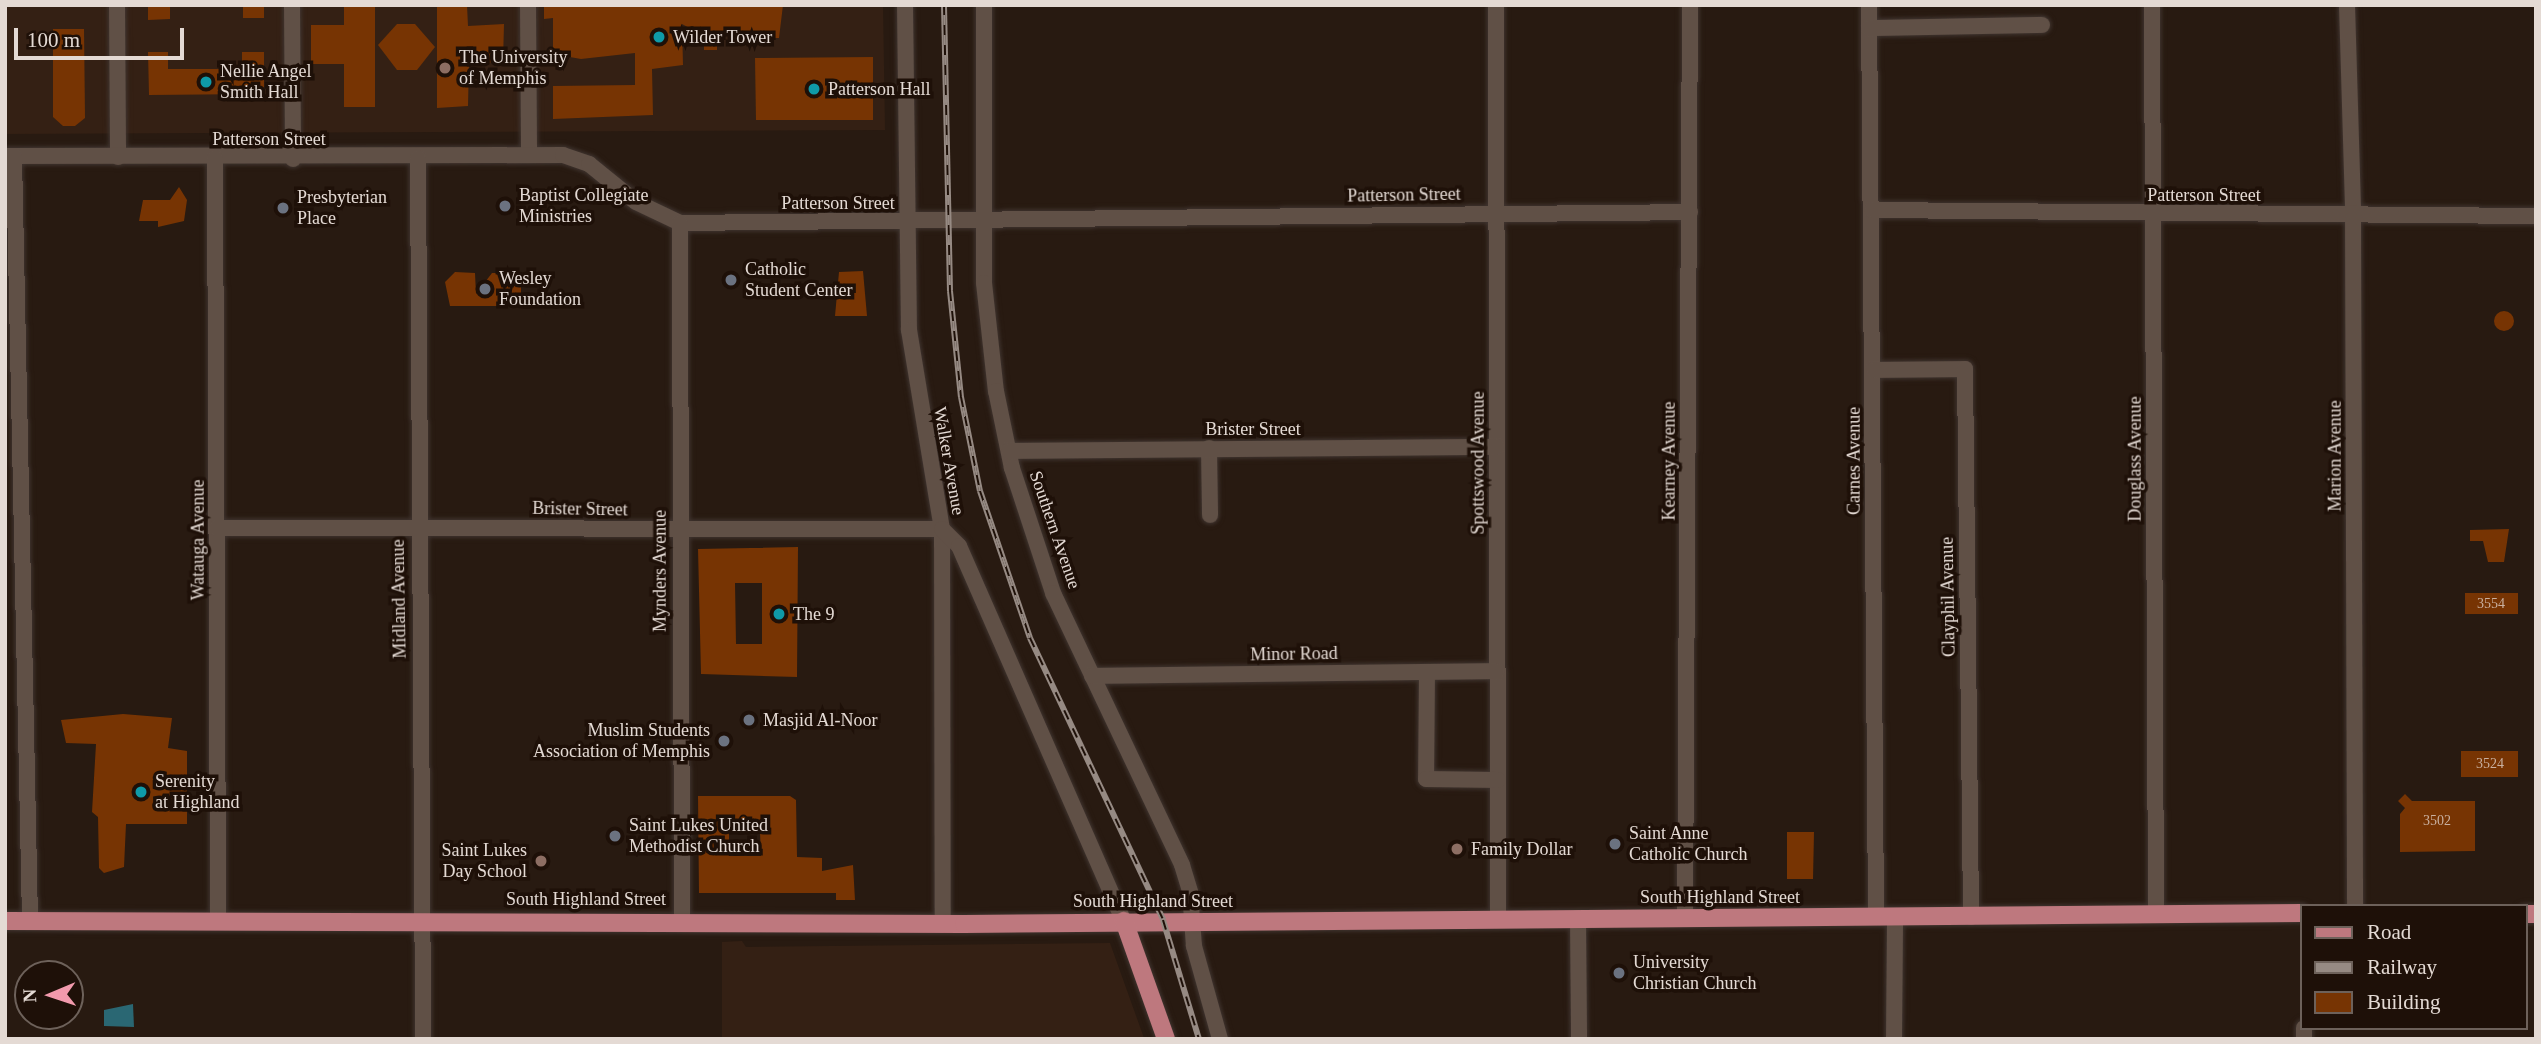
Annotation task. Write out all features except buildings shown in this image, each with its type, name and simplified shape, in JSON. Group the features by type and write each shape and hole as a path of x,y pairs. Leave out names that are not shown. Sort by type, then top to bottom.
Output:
{"main road":[{"name":"South Highland Street","path":"5,921 682,920 943,923 2300,913"},
{"path":"1124,921 1166,1039"}],"street":[{"path":"117,5 118,157"},
{"path":"292,5 293,159"},
{"path":"528,5 529,155"},
{"name":"Walker Avenue","path":"905,5 906,223 913,362 942,529 943,923"},
{"name":"Southern Avenue","path":"985,5 984,222 989,340 1009,451 1046,575 1182,865 1193,921 1194,946 1220,1039"},
{"name":"Spottswood Avenue","path":"1496,5 1498,920"},
{"name":"Kearney Avenue","path":"1685,918 1690,5"},
{"name":"Carnes Avenue","path":"1869,5 1874,370 1875,916"},
{"name":"Douglass Avenue","path":"2152,5 2155,912"},
{"name":"Marion Avenue","path":"2347,5 2353,213 2355,904"},
{"path":"1869,28 2042,25"},
{"name":"Patterson Street","path":"10,156 293,159 563,155 589,164 636,202 680,223 906,223 1690,212"},
{"path":"10,156 30,921"},
{"name":"Watauga Avenue","path":"215,158 218,921"},
{"name":"Midland Avenue","path":"418,158 417,526 423,1039"},
{"name":"Patterson Street","path":"1872,210 2154,215 2353,213 2536,216"},
{"name":"Mynders Avenue","path":"680,223 682,920"},
{"name":"Clayphil Avenue","path":"1874,370 1965,369 1971,917"},
{"name":"Brister Street","path":"1009,451 1497,447"},
{"path":"1209,448 1210,515"},
{"name":"Brister Street","path":"217,528 417,526 679,530 942,529"},
{"path":"942,529 959,546 1124,921"},
{"name":"Minor Road","path":"1092,677 1497,671"},
{"path":"1427,672 1426,779 1498,780"},
{"path":"1894,1039 1895,917"},
{"path":"1578,918 1578,1039"}],"shaded area":[{"name":"The University of Memphis","path":"5,5 883,5 885,130 5,134"},
{"path":"742,941 746,947 1110,943 1144,1038 722,1039 722,942"}],"water":[{"path":"133,1004 134,1027 104,1026 104,1010"}],"railway":[{"path":"944,5 950,291 961,397 980,491 1030,638 1163,920 1199,1039"}],"place":[{"name":"Wilder Tower","path":"659,37"},
{"name":"The University of Memphis","path":"445,68"},
{"name":"Nellie Angel Smith Hall","path":"206,82"},
{"name":"Patterson Hall","path":"814,89"},
{"name":"Baptist Collegiate Ministries","path":"505,206"},
{"name":"Presbyterian Place","path":"283,208"},
{"name":"Catholic Student Center","path":"731,280"},
{"name":"Wesley Foundation","path":"485,289"},
{"name":"The 9","path":"779,614"},
{"name":"Masjid Al-Noor","path":"749,720"},
{"name":"Muslim Students Association of Memphis","path":"724,741"},
{"name":"Serenity at Highland","path":"141,792"},
{"name":"Saint Lukes United Methodist Church","path":"615,836"},
{"name":"Saint Anne Catholic Church","path":"1615,844"},
{"name":"Family Dollar","path":"1457,849"},
{"name":"Saint Lukes Day School","path":"541,861"},
{"name":"University Christian Church","path":"1619,973"}]}
